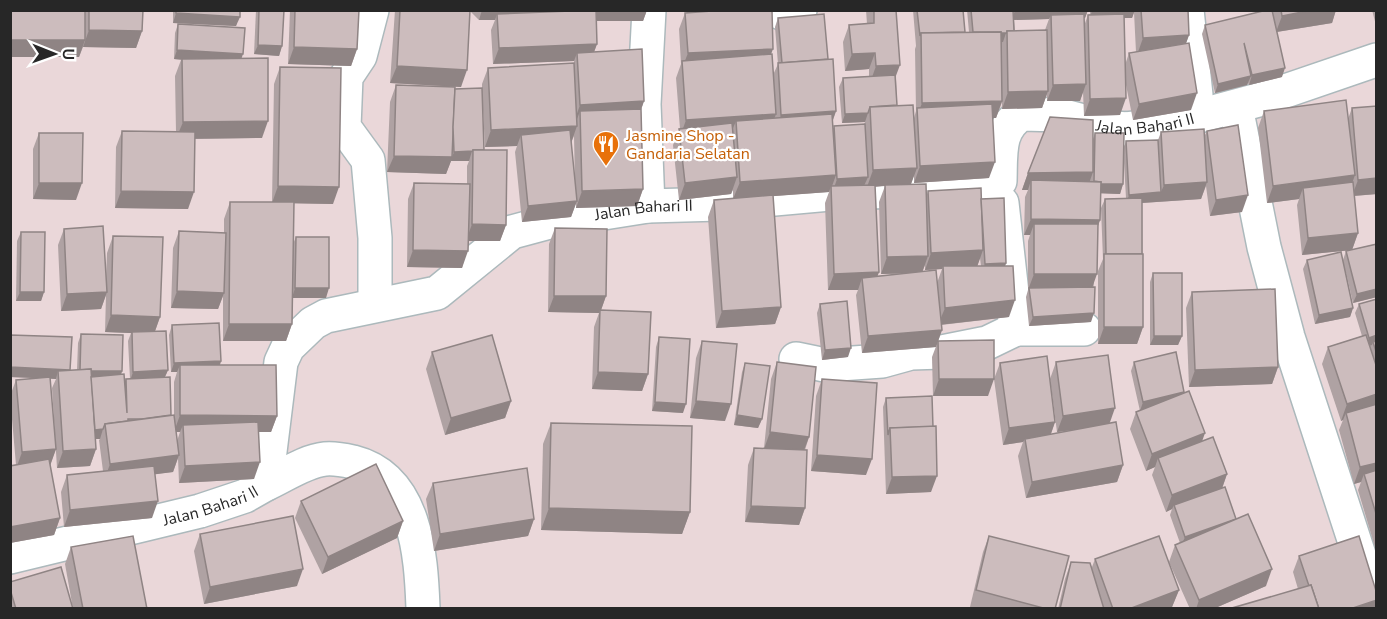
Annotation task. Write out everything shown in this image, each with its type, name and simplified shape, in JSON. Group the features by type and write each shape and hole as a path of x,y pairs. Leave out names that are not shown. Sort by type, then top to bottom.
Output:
{"street":[{"path":"372,10 360,56 346,77 344,127 368,160 376,272 375,305"},
{"path":"648,206 644,104 649,10"},
{"path":"1186,10 1200,117"},
{"name":"Jalan Bahari II","path":"10,557 200,511 245,496 266,484 275,396 281,362 288,347 301,333 326,316 437,293 512,232 587,214 648,206 720,204 957,184 981,186 1000,181 1002,140 1009,125 1022,114 1060,115 1107,127 1126,129 1200,117 1377,60"},
{"path":"1236,107 1264,247 1281,315 1377,607"},
{"path":"1000,181 1016,329"},
{"path":"796,359 825,365 882,361 910,353 942,352 987,343 1016,329 1084,329"},
{"path":"266,484 312,462 326,459 343,460 377,470 398,492 407,507 414,527 423,609"},
{"path":"129,527 135,562"}],"building":[{"path":"10,10 85,10 85,40 10,40"},
{"path":"89,10 143,10 142,31 89,30"},
{"path":"176,10 240,10 240,17 176,13"},
{"path":"259,10 284,10 282,46 258,45"},
{"path":"295,10 359,10 357,49 294,47"},
{"path":"400,10 470,10 467,70 397,66"},
{"path":"596,10 597,44 499,48 497,14"},
{"path":"772,10 773,49 688,53 685,13"},
{"path":"874,10 896,10 900,65 876,66 875,53 852,54 849,25 874,23"},
{"path":"917,10 963,10 965,32 921,33 920,36"},
{"path":"971,10 1013,10 1014,31 1007,31 1007,33 973,32"},
{"path":"1141,10 1188,10 1189,35 1143,38"},
{"path":"1272,10 1285,68 1252,75 1244,43 1251,76 1218,84 1205,25"},
{"path":"1281,10 1312,10 1282,16"},
{"path":"824,14 828,59 782,63 778,18"},
{"path":"1084,14 1086,84 1053,85 1051,15"},
{"path":"1124,14 1126,98 1090,99 1088,15"},
{"path":"178,24 245,28 243,54 177,50"},
{"path":"1047,30 1048,91 1008,92 1007,31"},
{"path":"1001,32 1002,101 922,103 921,33"},
{"path":"1189,43 1197,93 1139,104 1129,53"},
{"path":"642,49 644,101 580,105 577,53"},
{"path":"772,54 776,114 686,120 682,61"},
{"path":"268,58 268,121 183,122 182,59"},
{"path":"833,59 836,111 781,115 778,63"},
{"path":"574,63 577,126 491,130 488,68"},
{"path":"280,67 341,68 339,187 278,186"},
{"path":"895,75 897,105 870,107 868,113 845,114 843,78"},
{"path":"396,85 455,87 452,157 394,156"},
{"path":"482,88 484,150 454,152 455,89"},
{"path":"1346,100 1355,175 1273,186 1264,111"},
{"path":"992,104 995,162 920,166 917,108"},
{"path":"913,105 917,168 873,170 870,107"},
{"path":"1377,106 1377,178 1358,180 1352,108"},
{"name":"Jasmine Shop - Gandaria Selatan","path":"641,109 643,189 582,191 580,111"},
{"path":"832,114 836,175 740,182 736,121"},
{"path":"1050,117 1093,120 1093,172 1028,173"},
{"path":"732,123 737,177 685,183 679,129"},
{"path":"865,124 868,177 837,179 834,126"},
{"path":"1238,125 1248,195 1216,200 1207,131"},
{"path":"1204,129 1207,182 1164,185 1161,132"},
{"path":"570,130 577,201 528,206 521,135"},
{"path":"122,131 195,132 194,192 121,191"},
{"path":"39,133 83,133 82,183 39,183"},
{"path":"1095,133 1124,133 1123,184 1100,184 1101,182 1094,181"},
{"path":"1158,140 1161,192 1129,195 1126,141"},
{"path":"473,150 507,150 506,225 472,224"},
{"path":"1031,180 1101,182 1100,220 1031,219"},
{"path":"1353,182 1358,233 1308,238 1303,188"},
{"path":"414,183 470,184 468,251 413,250"},
{"path":"926,184 928,256 887,257 885,185"},
{"path":"875,185 879,272 834,274 831,186"},
{"path":"981,188 983,250 931,253 928,191"},
{"path":"773,195 781,307 722,311 714,200"},
{"path":"1004,198 1006,263 985,264 981,199"},
{"path":"1142,198 1142,254 1106,254 1105,199"},
{"path":"230,202 294,202 292,324 229,324"},
{"path":"1034,224 1098,224 1097,274 1034,274"},
{"path":"103,226 107,292 67,294 64,229"},
{"path":"555,228 607,229 606,296 554,296"},
{"path":"179,231 226,233 224,293 177,291"},
{"path":"21,232 45,232 44,292 20,292"},
{"path":"113,236 163,237 160,317 111,315"},
{"path":"296,237 329,237 329,288 295,288"},
{"path":"1377,244 1377,289 1357,294 1346,251"},
{"path":"1341,252 1353,308 1319,315 1307,260"},
{"path":"1104,254 1143,254 1143,327 1104,327"},
{"path":"943,266 1013,266 1015,300 945,308"},
{"path":"936,270 942,330 868,336 862,278"},
{"path":"1153,273 1182,273 1182,336 1154,336"},
{"path":"1095,287 1094,313 1033,317 1029,288"},
{"path":"1275,289 1278,367 1195,370 1192,292"},
{"path":"1377,299 1377,335 1369,338 1359,304"},
{"path":"847,301 851,348 825,350 820,304"},
{"path":"600,310 651,312 648,374 598,372"},
{"path":"219,323 221,361 174,363 172,325"},
{"path":"166,331 168,370 133,372 132,332"},
{"path":"81,334 123,335 122,371 80,370"},
{"path":"10,335 72,337 70,370 10,367"},
{"path":"492,335 511,401 451,418 432,352"},
{"path":"1366,335 1377,368 1377,394 1347,404 1328,347"},
{"path":"659,337 690,339 686,404 655,402"},
{"path":"994,340 994,379 939,379 938,341"},
{"path":"702,341 737,344 731,404 696,401"},
{"path":"1377,341 1377,355 1373,342"},
{"path":"1176,352 1184,392 1143,402 1134,362"},
{"path":"1108,355 1115,408 1063,416 1056,362"},
{"path":"1047,356 1055,422 1009,428 1000,363"},
{"path":"777,362 816,367 809,437 770,432"},
{"path":"745,363 770,366 762,419 737,415"},
{"path":"180,365 276,365 277,416 180,415"},
{"path":"91,369 96,449 63,451 58,371"},
{"path":"124,374 127,413 126,379 170,377 171,415 128,419 128,421 105,424 103,429 95,430 91,377"},
{"path":"50,377 56,449 22,452 16,380"},
{"path":"822,379 877,383 872,459 817,455"},
{"path":"1189,391 1205,433 1152,454 1136,412"},
{"path":"932,396 933,427 890,428 888,435 886,398"},
{"path":"1377,404 1377,463 1360,467 1346,413"},
{"path":"174,415 179,455 110,464 105,424"},
{"path":"258,422 260,462 185,466 183,425"},
{"path":"1116,422 1123,465 1032,482 1025,439"},
{"path":"551,423 692,426 690,512 549,508"},
{"path":"936,426 937,476 892,477 890,428"},
{"path":"1213,437 1227,474 1172,495 1158,458"},
{"path":"754,448 807,450 805,508 751,506"},
{"path":"49,459 60,518 10,527 10,466"},
{"path":"376,464 403,521 328,557 301,501"},
{"path":"154,466 158,501 70,510 67,475"},
{"path":"527,468 534,519 440,534 433,483"},
{"path":"1377,470 1377,517 1364,474"},
{"path":"1225,487 1236,519 1185,537 1174,505"},
{"path":"1248,514 1272,569 1199,600 1175,545"},
{"path":"293,516 303,569 210,587 200,534"},
{"path":"133,536 147,609 83,609 71,547"},
{"path":"989,536 1069,556 1055,609 1047,609 976,590"},
{"path":"1159,536 1179,590 1129,609 1113,609 1095,559"},
{"path":"1359,536 1377,600 1350,609 1319,609 1299,556"},
{"path":"1071,562 1090,563 1104,609 1060,609"},
{"path":"61,567 73,609 16,609 10,582"},
{"path":"1311,585 1319,609 1231,609 1232,608"}],"place":[{"name":"Jasmine Shop - Gandaria Selatan","path":"606,167"}]}
